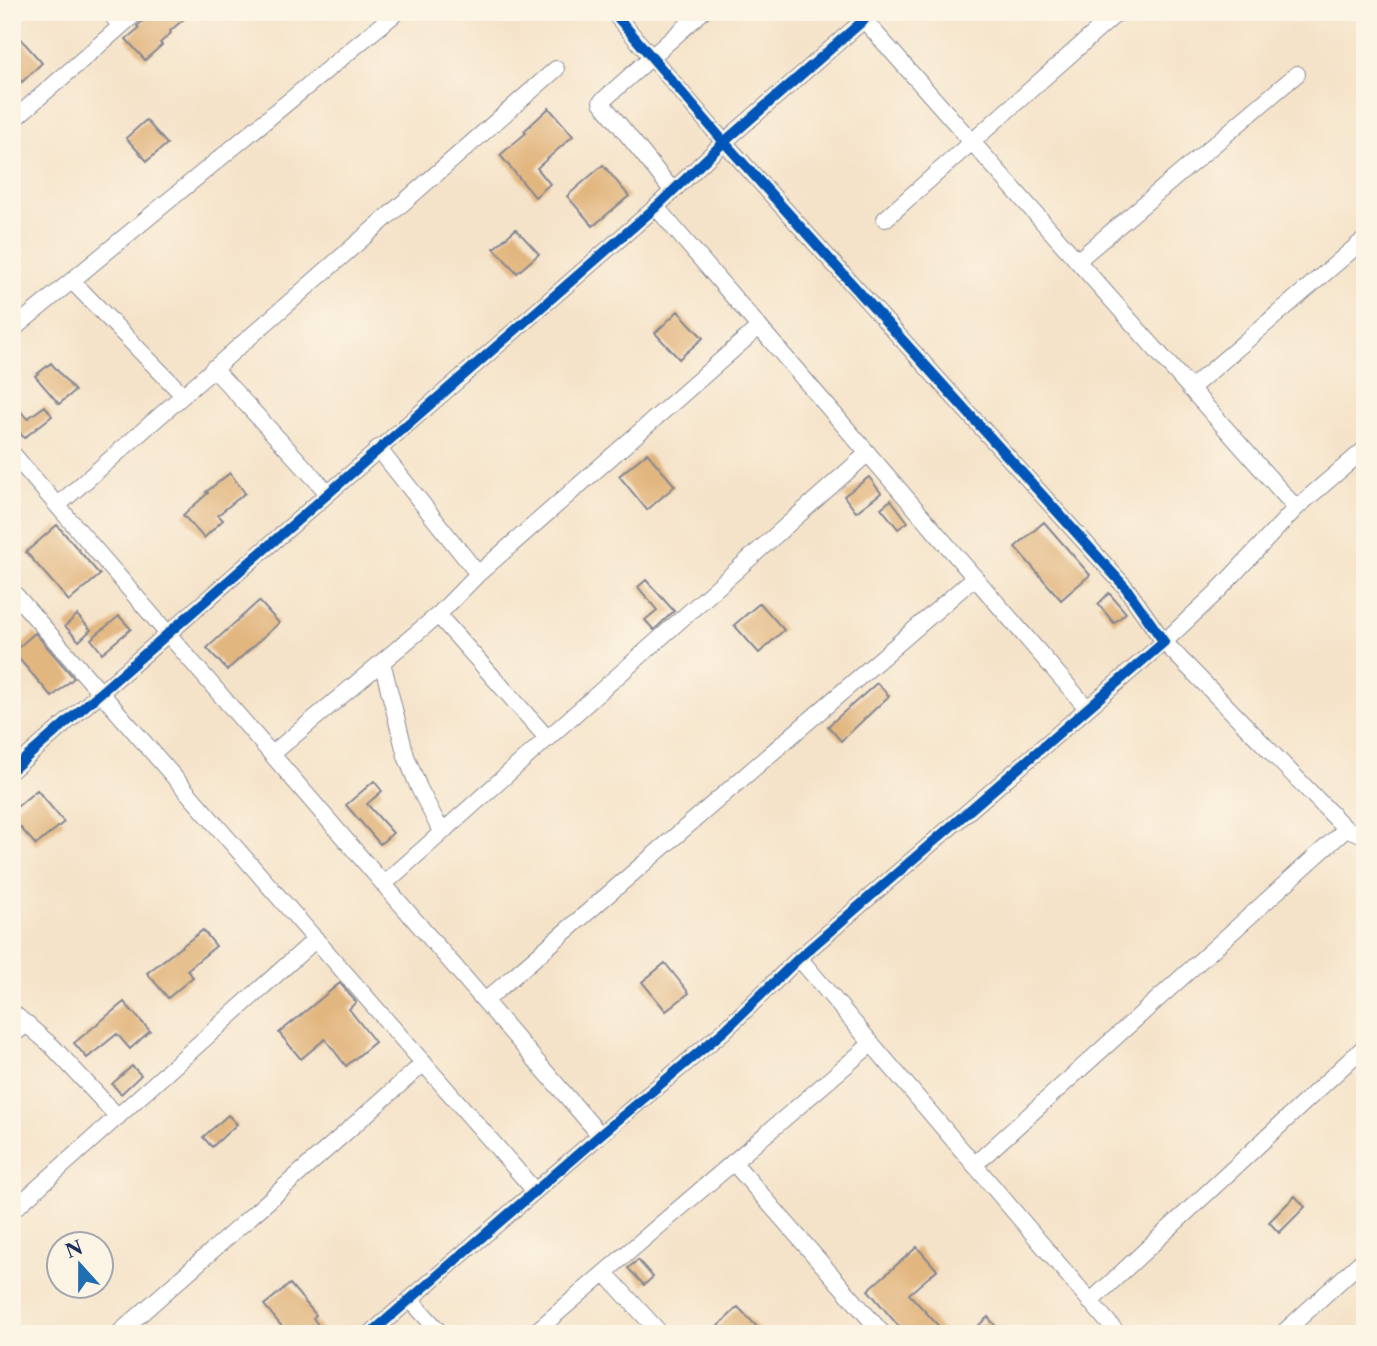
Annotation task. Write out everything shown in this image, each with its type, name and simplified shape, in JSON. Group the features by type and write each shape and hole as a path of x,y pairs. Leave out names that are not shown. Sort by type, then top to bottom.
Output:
{"street":[{"path":"109,12 121,26"},
{"path":"12,121 136,12"},
{"path":"12,330 397,12"},
{"path":"613,12 724,142 1126,588 1164,642 1346,829 1365,835"},
{"path":"672,190 601,102 702,12"},
{"path":"885,219 1118,12"},
{"path":"12,770 656,207 864,15 971,142 1296,508"},
{"path":"58,505 556,69"},
{"path":"1077,261 1297,74"},
{"path":"656,207 1087,708"},
{"path":"1190,389 1360,243"},
{"path":"72,281 183,395"},
{"path":"272,754 438,615 478,574 759,327"},
{"path":"213,368 328,493"},
{"path":"379,448 478,574"},
{"path":"370,1334 724,1031 799,958 1164,642 1216,593 1296,508 1365,449"},
{"path":"12,453 600,1135"},
{"path":"384,884 868,453"},
{"path":"485,1002 975,576"},
{"path":"12,590 535,1191"},
{"path":"438,615 548,739"},
{"path":"383,662 406,756 419,788 442,831"},
{"path":"974,1165 1346,829"},
{"path":"12,1211 316,939"},
{"path":"799,958 1118,1334"},
{"path":"12,1012 52,1046 118,1117"},
{"path":"12,1035 28,1024"},
{"path":"533,1334 871,1044"},
{"path":"1090,1303 1365,1046"},
{"path":"118,1334 424,1063"},
{"path":"733,1162 883,1334"},
{"path":"1282,1334 1365,1258"},
{"path":"605,1273 661,1334"},
{"path":"410,1299 442,1334"}],"building":[{"path":"154,12 159,18 165,12 192,12 170,31 160,43 162,45 145,60 126,39"},
{"path":"12,29 42,63 22,82 12,72"},
{"path":"549,108 573,136 537,168 550,184 535,197 500,155 526,133 524,131"},
{"path":"146,120 167,144 147,161 126,138"},
{"path":"603,165 629,196 593,226 567,196"},
{"path":"516,229 539,254 517,273 494,248"},
{"path":"678,311 703,338 679,359 655,333"},
{"path":"51,363 75,391 59,404 35,376"},
{"path":"12,400 27,419 45,406 52,416 24,438 12,422"},
{"path":"647,453 675,486 647,510 619,476"},
{"path":"230,473 245,493 218,515 223,520 204,538 183,515"},
{"path":"869,477 881,493 856,512 844,496"},
{"path":"891,500 908,522 898,529 881,508"},
{"path":"1044,522 1090,575 1061,600 1015,547"},
{"path":"57,525 100,575 69,601 26,552"},
{"path":"646,580 674,611 654,630 645,620 657,610 638,587"},
{"path":"1109,593 1126,613 1114,623 1098,604"},
{"path":"259,601 279,623 227,670 207,648"},
{"path":"760,603 784,630 759,653 734,625"},
{"path":"77,615 91,630 79,641 65,626"},
{"path":"119,616 131,629 102,653 91,639"},
{"path":"35,633 74,678 52,697 13,652"},
{"path":"877,683 889,696 841,741 828,726"},
{"path":"374,781 382,791 367,804 393,833 380,844 346,805"},
{"path":"37,790 64,822 36,845 12,818 12,811"},
{"path":"203,930 216,946 187,970 193,977 168,998 147,973"},
{"path":"665,963 689,993 666,1011 642,982"},
{"path":"340,983 356,1002 349,1009 375,1042 346,1066 325,1039 301,1059 279,1033"},
{"path":"124,1002 150,1031 130,1049 117,1034 87,1058 74,1043"},
{"path":"132,1066 141,1075 121,1094 112,1084"},
{"path":"228,1115 237,1124 212,1147 203,1137"},
{"path":"1295,1196 1305,1207 1279,1233 1269,1222"},
{"path":"917,1247 937,1270 909,1294 946,1334 905,1334 868,1290"},
{"path":"638,1260 653,1277 644,1285 628,1268"},
{"path":"290,1284 316,1315 313,1318 325,1334 288,1334 264,1305"},
{"path":"738,1307 764,1334 722,1334 716,1328"},
{"path":"988,1317 1002,1334 969,1334"}],"cycle path":[{"path":"370,1334 724,1031 799,958 1164,642 1126,588 724,142 613,12"},
{"path":"12,770 656,207 724,142 873,12"}]}
